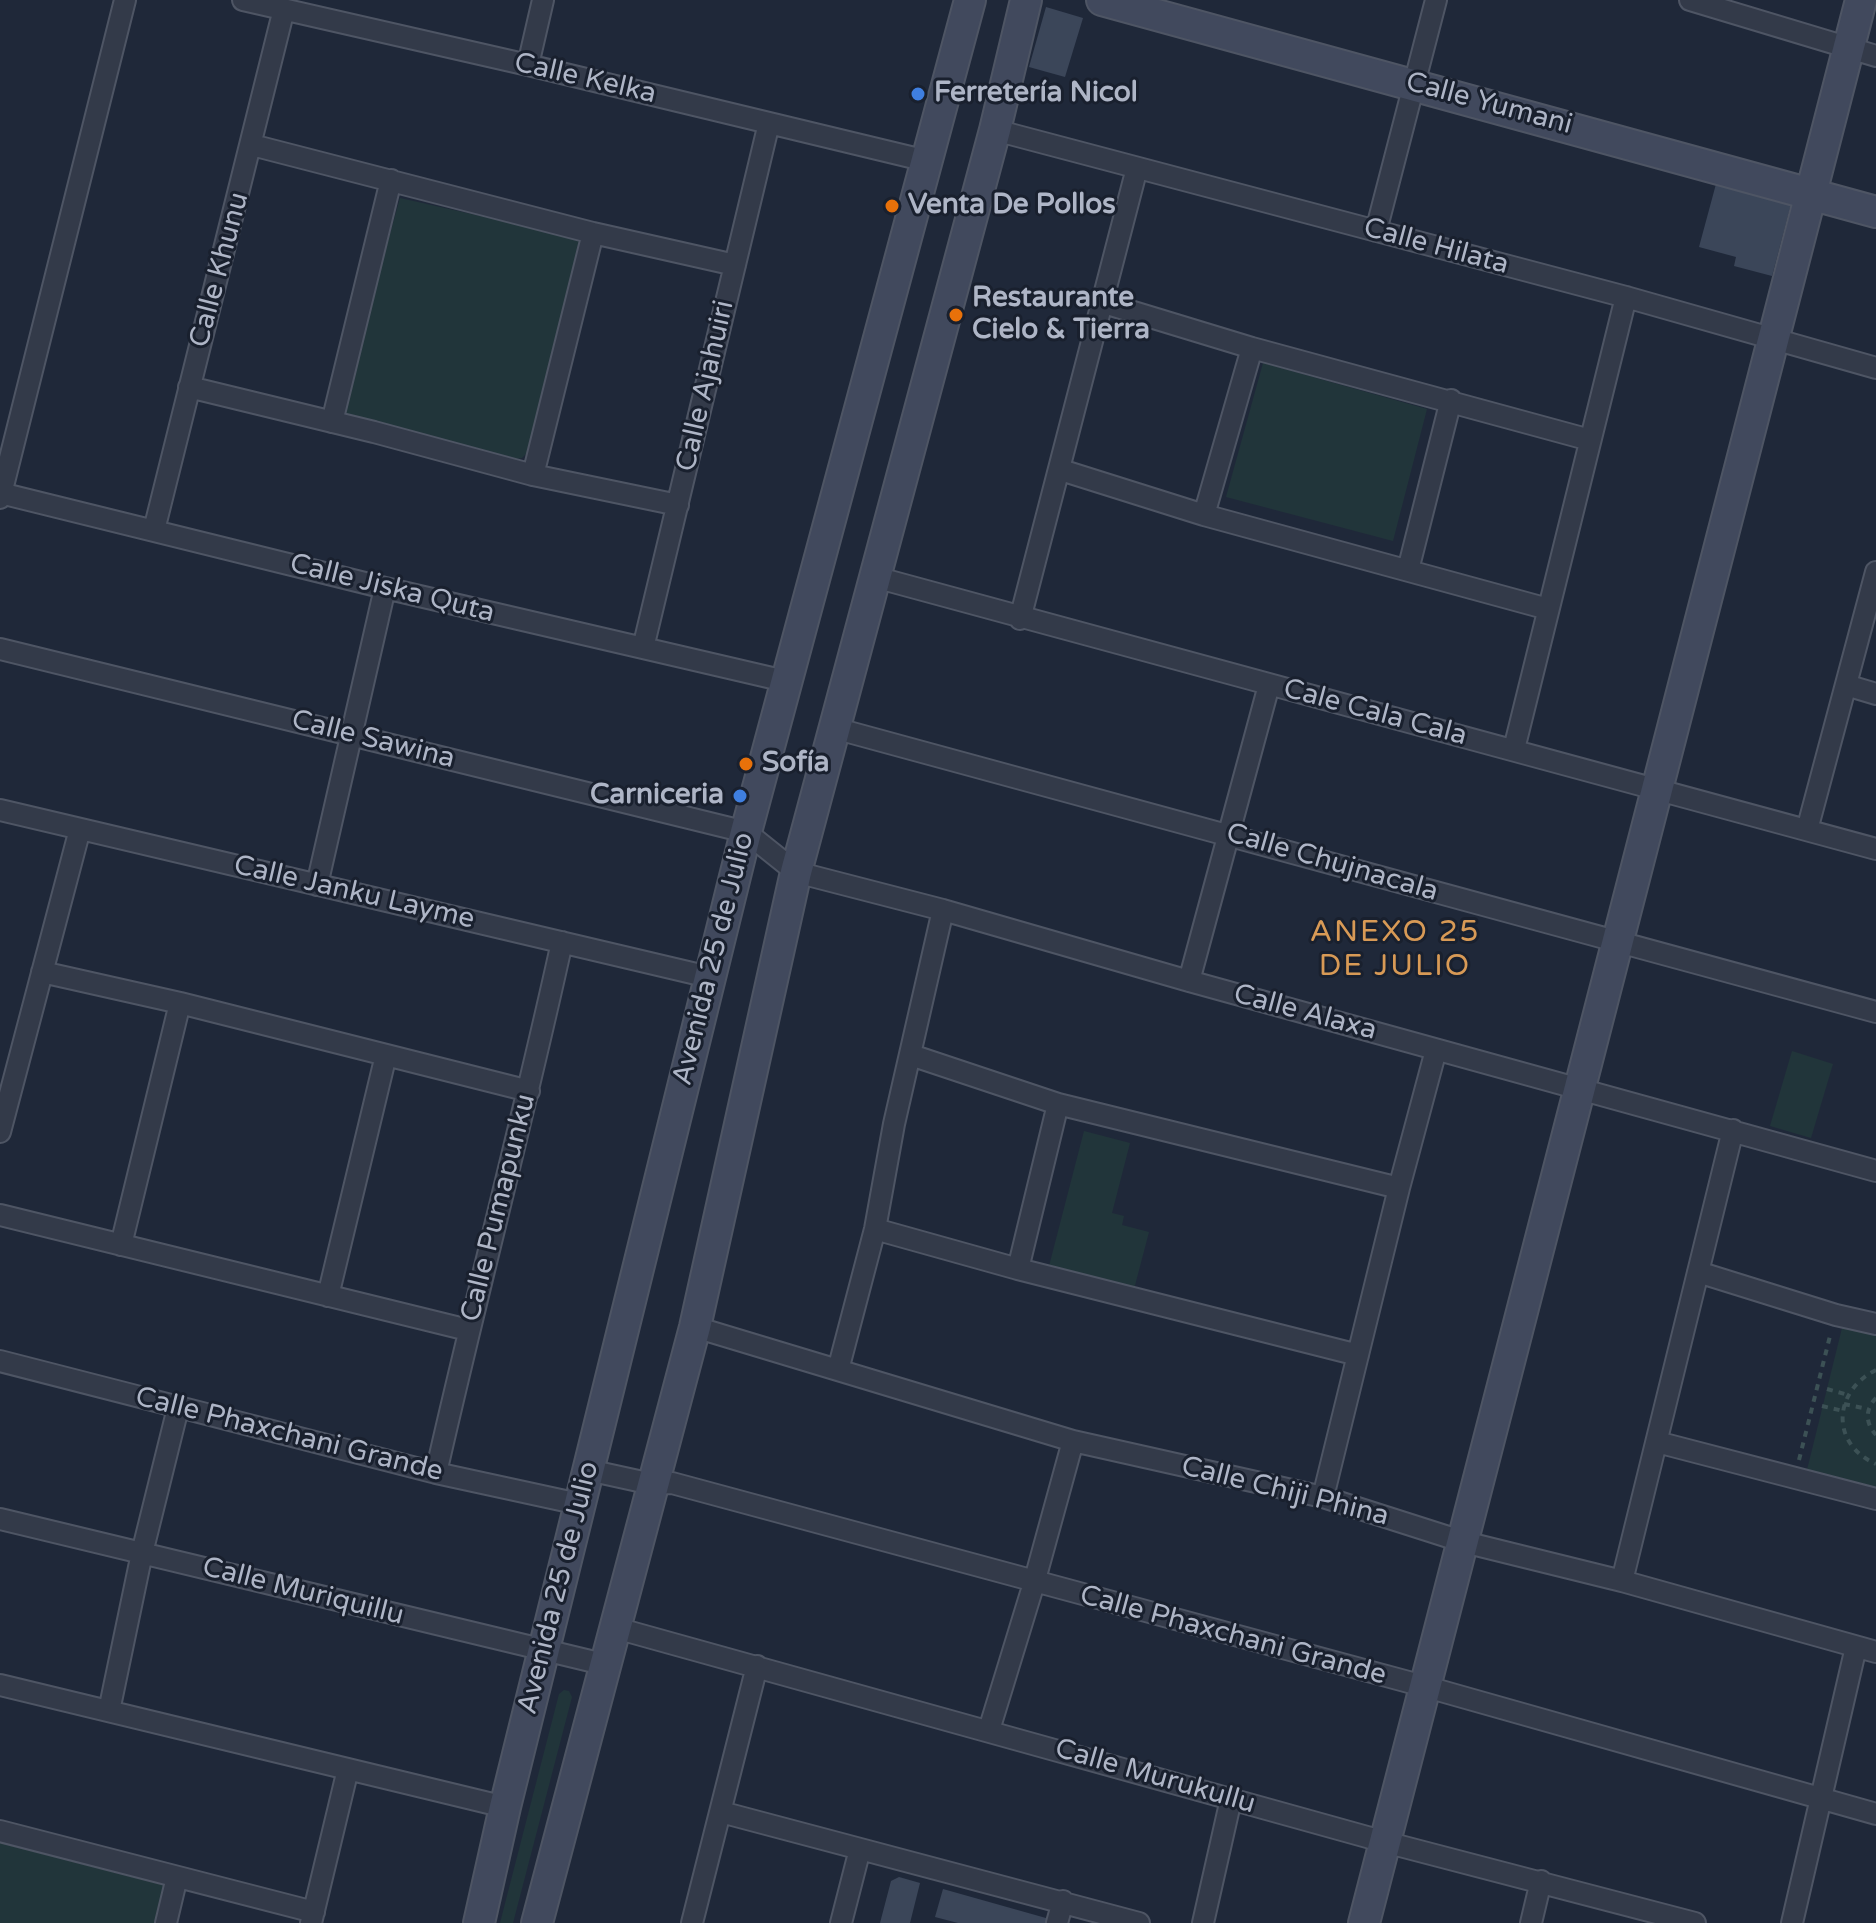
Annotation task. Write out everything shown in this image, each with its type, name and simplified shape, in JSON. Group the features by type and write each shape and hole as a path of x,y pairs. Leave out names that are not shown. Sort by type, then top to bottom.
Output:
{"main road":[{"name":"Avenida 25 de Julio","path":"479,1923 579,1504 746,832 970,0"},
{"name":"Avenida 25 de Julio","path":"537,1923 695,1327 796,872 995,130 1026,0"},
{"name":"Calle Yumani","path":"1102,0 1876,212"},
{"path":"1364,1923 1811,194 1862,53 1861,0"}],"street":[{"path":"0,495 125,0"},
{"name":"Calle Kelka","path":"243,0 927,161"},
{"path":"528,65 543,0"},
{"path":"1376,231 1436,0"},
{"path":"1697,1 1862,53"},
{"name":"Calle Khunu","path":"154,530 284,9"},
{"name":"Calle Ajahuiri","path":"643,648 769,123"},
{"name":"Calle Hilata","path":"995,130 1626,297 1876,368"},
{"path":"252,145 593,233 735,265"},
{"path":"1020,619 1137,168"},
{"path":"332,422 391,180"},
{"path":"533,475 593,233"},
{"path":"1514,749 1626,297"},
{"path":"1104,303 1252,348 1590,440"},
{"path":"1204,515 1252,348"},
{"path":"189,387 533,475 678,505"},
{"path":"1408,570 1451,400"},
{"path":"1061,470 1204,515 1548,609"},
{"name":"Calle Jiska Quta","path":"0,495 785,681"},
{"path":"1807,830 1876,572"},
{"name":"Cale Cala Cala","path":"875,577 1020,619 1514,749 1876,849"},
{"path":"317,885 385,588"},
{"name":"Calle Sawina","path":"0,649 746,832"},
{"path":"1189,981 1269,685"},
{"path":"1846,685 1876,694"},
{"name":"Calle Chujnacala","path":"834,728 1876,1012"},
{"name":"Calle Janku Layme","path":"0,810 709,977"},
{"path":"0,1132 80,829"},
{"name":"Calle Alaxa","path":"746,832 796,872 943,910 1876,1171"},
{"path":"838,1370 875,1229 894,1124 943,910"},
{"name":"Calle Pumapunku","path":"436,1473 562,942"},
{"path":"42,972 180,1003 529,1091"},
{"path":"121,1245 180,1003"},
{"path":"1323,1497 1436,1050"},
{"path":"328,1296 386,1055"},
{"path":"911,1055 1058,1104 1399,1188"},
{"path":"1018,1269 1058,1104"},
{"path":"1622,1581 1733,1130"},
{"path":"0,1215 468,1330"},
{"path":"875,1229 1018,1269 1358,1355"},
{"path":"1698,1272 1836,1315 1876,1324"},
{"name":"Calle Chiji Phina","path":"695,1327 1073,1441 1323,1497 1464,1542 1622,1581 1876,1652"},
{"name":"Calle Phaxchani Grande","path":"0,1361 436,1473 579,1504"},
{"path":"109,1711 142,1553 178,1408"},
{"path":"989,1730 1073,1441"},
{"path":"1657,1442 1876,1499"},
{"name":"Calle Phaxchani Grande","path":"588,1470 652,1484 672,1483 1427,1687 1876,1814"},
{"name":"Calle Muriquillu","path":"0,1519 607,1665"},
{"name":"Calle Murukullu","path":"616,1628 1385,1842 1695,1923"},
{"path":"1792,1923 1856,1647"},
{"path":"692,1923 757,1666"},
{"path":"0,1685 505,1807"},
{"path":"0,1831 177,1877 313,1918 348,1769"},
{"path":"1203,1923 1231,1799"},
{"path":"721,1812 1139,1923"},
{"path":"841,1923 860,1849"},
{"path":"166,1923 177,1877"},
{"path":"1531,1923 1541,1881"},
{"path":"1057,1923 1063,1901"}],"path":[{"path":"1794,1479 1836,1315"},
{"path":"1876,1370 1863,1376 1848,1395 1843,1411 1846,1436 1854,1450 1876,1464"},
{"path":"1827,1389 1848,1395"},
{"path":"1876,1398 1868,1409 1869,1424 1876,1435"},
{"path":"1844,1404 1868,1409"},
{"path":"1822,1406 1843,1411"}],"green space":[{"path":"400,198 583,239 530,450 522,458 515,459 351,422 341,408"},
{"path":"1263,363 1427,409 1393,541 1226,497"},
{"path":"1792,1051 1833,1064 1811,1138 1770,1126"},
{"path":"1084,1131 1130,1143 1112,1213 1124,1216 1122,1225 1149,1232 1133,1293 1048,1270"},
{"path":"1843,1324 1876,1333 1876,1492 1806,1474"},
{"path":"569,1691 572,1697 513,1923 500,1923 559,1694"},
{"path":"0,1843 167,1886 158,1923 0,1923"}],"building":[{"path":"1046,7 1083,18 1065,77 1029,67"},
{"path":"1716,184 1791,204 1772,276 1734,266 1736,257 1699,247"},
{"path":"899,1877 920,1883 910,1923 880,1923 891,1881"},
{"path":"943,1889 1053,1920 1052,1923 958,1923 935,1917"}],"place":[{"name":"Ferretería Nicol","path":"918,94"},
{"name":"Venta De Pollos","path":"892,206"},
{"name":"Restaurante Cielo & Tierra","path":"956,315"},
{"name":"Sofía","path":"746,764"},
{"name":"Carniceria","path":"740,796"}],"district":[{"name":"ANEXO 25 DE JULIO","path":"1395,950"}]}
